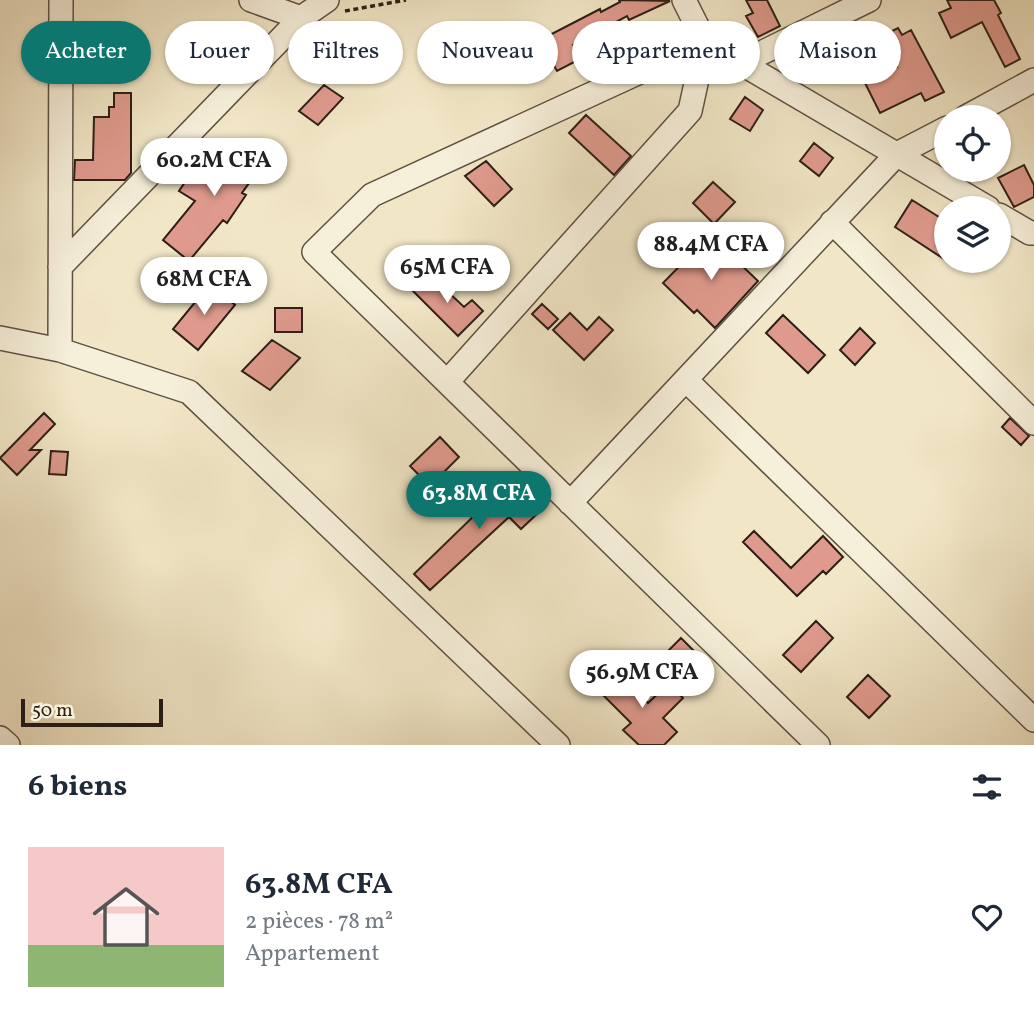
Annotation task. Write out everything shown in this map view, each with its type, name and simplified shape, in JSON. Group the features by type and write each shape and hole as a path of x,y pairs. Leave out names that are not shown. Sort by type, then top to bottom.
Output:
{"street":[{"path":"60,350 61,0"},
{"path":"251,0 301,18"},
{"path":"684,0 694,21"},
{"path":"760,54 869,0"},
{"path":"60,267 301,18 333,6"},
{"path":"760,74 967,196"},
{"path":"988,105 1034,80"},
{"path":"614,84 372,195 314,252 818,745"},
{"path":"447,382 690,111 696,84"},
{"path":"570,503 897,155 934,135"},
{"path":"832,222 1034,423"},
{"path":"1011,222 1034,233"},
{"path":"0,338 60,350 189,392 558,745"},
{"path":"686,380 1034,720"},
{"path":"0,738 8,745"}],"path":[{"path":"333,6 406,0"}],"building":[{"path":"619,0 670,1 629,20 627,16 618,21 577,21 620,2"},
{"path":"746,0 767,0 778,21 774,21 774,29 760,36 760,21 749,21 746,16 753,13"},
{"path":"947,0 994,0 1001,13 998,15 1020,59 1005,67 982,22 951,38 939,13 951,8"},
{"path":"572,23 572,63 558,70 558,31"},
{"path":"911,30 944,92 925,101 921,93 880,113 866,84 901,84 901,33"},
{"path":"324,85 343,98 318,125 299,111"},
{"path":"114,93 131,93 131,173 125,180 74,180 75,160 93,160 94,117 109,117 109,107 114,107"},
{"path":"745,97 763,110 750,131 730,119"},
{"path":"586,115 631,156 614,175 569,133"},
{"path":"239,140 250,148 253,144 269,155 242,193 246,195 227,223 223,220 189,261 163,240 195,201 179,191 198,163 214,174"},
{"path":"814,143 833,158 819,176 800,161"},
{"path":"486,161 512,189 494,206 465,176"},
{"path":"1024,165 1034,185 1034,197 1014,207 1011,196 1008,196 1000,182 1011,182 1011,172"},
{"path":"713,182 735,202 714,224 693,203"},
{"path":"912,200 934,214 934,252 895,227"},
{"path":"710,235 758,281 715,328 697,310 694,313 663,283"},
{"path":"429,274 464,307 472,300 483,311 458,336 413,291"},
{"path":"210,284 235,305 198,350 173,329"},
{"path":"542,304 558,319 548,329 532,314"},
{"path":"275,308 302,308 302,332 275,332"},
{"path":"570,313 587,330 599,317 613,330 584,360 553,330"},
{"path":"783,315 825,355 808,373 766,333"},
{"path":"860,328 875,343 855,365 840,350"},
{"path":"272,340 300,358 270,390 242,371"},
{"path":"44,413 55,424 30,450 41,450 17,475 0,458"},
{"path":"1010,418 1029,436 1021,445 1002,427"},
{"path":"440,437 459,457 430,486 410,466"},
{"path":"51,451 68,452 66,475 49,474"},
{"path":"515,476 532,493 525,500 538,513 521,529 509,517 430,590 414,574"},
{"path":"754,531 791,568 823,536 843,557 826,574 823,571 797,596 743,542"},
{"path":"816,621 833,638 801,672 783,655"},
{"path":"681,638 693,650 680,662 668,651"},
{"path":"615,669 648,703 669,683 683,698 663,718 677,732 664,745 639,745 623,730 631,723 596,688"},
{"path":"868,675 890,696 869,718 847,697"}]}
